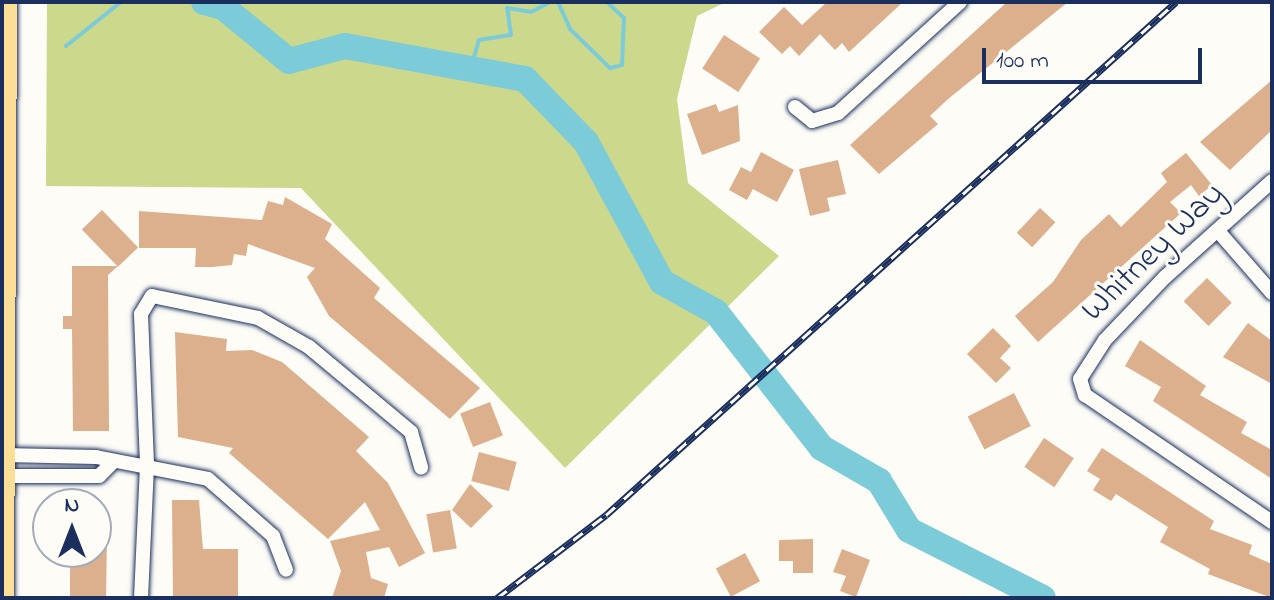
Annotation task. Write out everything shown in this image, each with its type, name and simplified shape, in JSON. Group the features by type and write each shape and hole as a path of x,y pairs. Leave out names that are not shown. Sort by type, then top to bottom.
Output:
{"main road":[{"path":"3,598 6,2"}],"street":[{"path":"795,107 812,121 838,113 951,5"},
{"name":"Whitney Way","path":"1272,181 1165,277 1082,371 1085,395 1272,522"},
{"path":"1218,231 1272,293"},
{"path":"141,598 147,464 141,314 152,296 258,318 309,347 411,432 421,468"},
{"path":"4,466 96,457 111,464 147,464 208,479 273,536 286,570"},
{"path":"4,466 99,476 111,464"}],"green space":[{"path":"47,2 726,2 697,16 677,99 688,183 779,256 565,468 301,188 46,186"}],"building":[{"path":"827,2 903,2 849,52 842,43 835,50 820,34 799,56 790,46 782,54 759,32 784,7 802,25"},
{"path":"1007,2 1068,2 948,99 930,116 938,124 879,174 850,145"},
{"path":"724,35 760,58 738,92 702,69"},
{"path":"1272,80 1272,130 1230,170 1200,142"},
{"path":"716,104 719,112 738,105 740,141 702,155 687,114"},
{"path":"761,152 794,170 777,202 753,189 747,200 729,190 741,167 751,172"},
{"path":"1186,153 1212,185 1199,196 1191,185 1170,202 1181,213 1038,342 1015,316 1053,282 1081,240 1109,214 1121,227 1167,182 1161,173"},
{"path":"838,160 846,194 827,198 830,211 810,216 799,169"},
{"path":"285,197 332,224 325,239 380,288 374,298 480,388 450,419 329,316 307,277 315,268 248,244 246,256 234,254 232,265 212,267 195,267 196,248 139,248 139,211 262,220 268,201 283,205"},
{"path":"1040,208 1055,222 1032,247 1017,233"},
{"path":"102,210 138,247 118,267 82,229"},
{"path":"72,266 118,266 108,275 109,431 73,431 72,329 63,329 63,316 72,316"},
{"path":"1207,278 1232,303 1208,326 1184,301"},
{"path":"1248,323 1272,341 1272,384 1223,357"},
{"path":"993,328 1011,346 1000,358 1011,368 996,383 967,354"},
{"path":"175,332 227,339 226,351 252,350 282,362 369,437 356,451 388,483 425,553 399,567 389,547 366,552 371,578 388,584 384,598 332,598 341,571 330,541 380,530 365,502 328,539 229,453 233,448 178,437"},
{"path":"1140,340 1206,386 1200,395 1247,422 1241,433 1272,450 1272,479 1153,401 1161,387 1125,366"},
{"path":"1014,393 1031,426 984,450 968,417"},
{"path":"490,402 503,436 473,447 460,413"},
{"path":"1044,438 1074,458 1054,487 1024,467"},
{"path":"1102,448 1214,521 1210,529 1252,545 1249,554 1272,564 1272,598 1208,574 1210,569 1160,542 1168,527 1116,494 1111,501 1093,490 1100,479 1087,471"},
{"path":"479,452 517,462 509,491 471,481"},
{"path":"470,484 493,506 471,528 452,510"},
{"path":"172,500 199,500 203,549 238,549 238,598 173,598"},
{"path":"450,510 457,548 433,553 426,514"},
{"path":"813,539 813,573 793,573 793,561 779,561 779,540"},
{"path":"842,549 870,560 856,597 840,591 846,576 833,572"},
{"path":"745,553 760,581 731,597 716,568"},
{"path":"70,568 106,568 106,598 70,598"}],"waterway":[{"path":"66,46 121,2"},
{"path":"204,2 223,7 289,61 345,46 525,79 586,142 662,282 716,312 822,448 879,481 909,530 1043,598"},
{"path":"470,71 479,40 511,35 507,8 531,12 550,2"},
{"path":"558,2 570,29 610,68 622,65 624,18 607,2"}],"railway":[{"path":"497,598 606,515 1176,2"}]}
